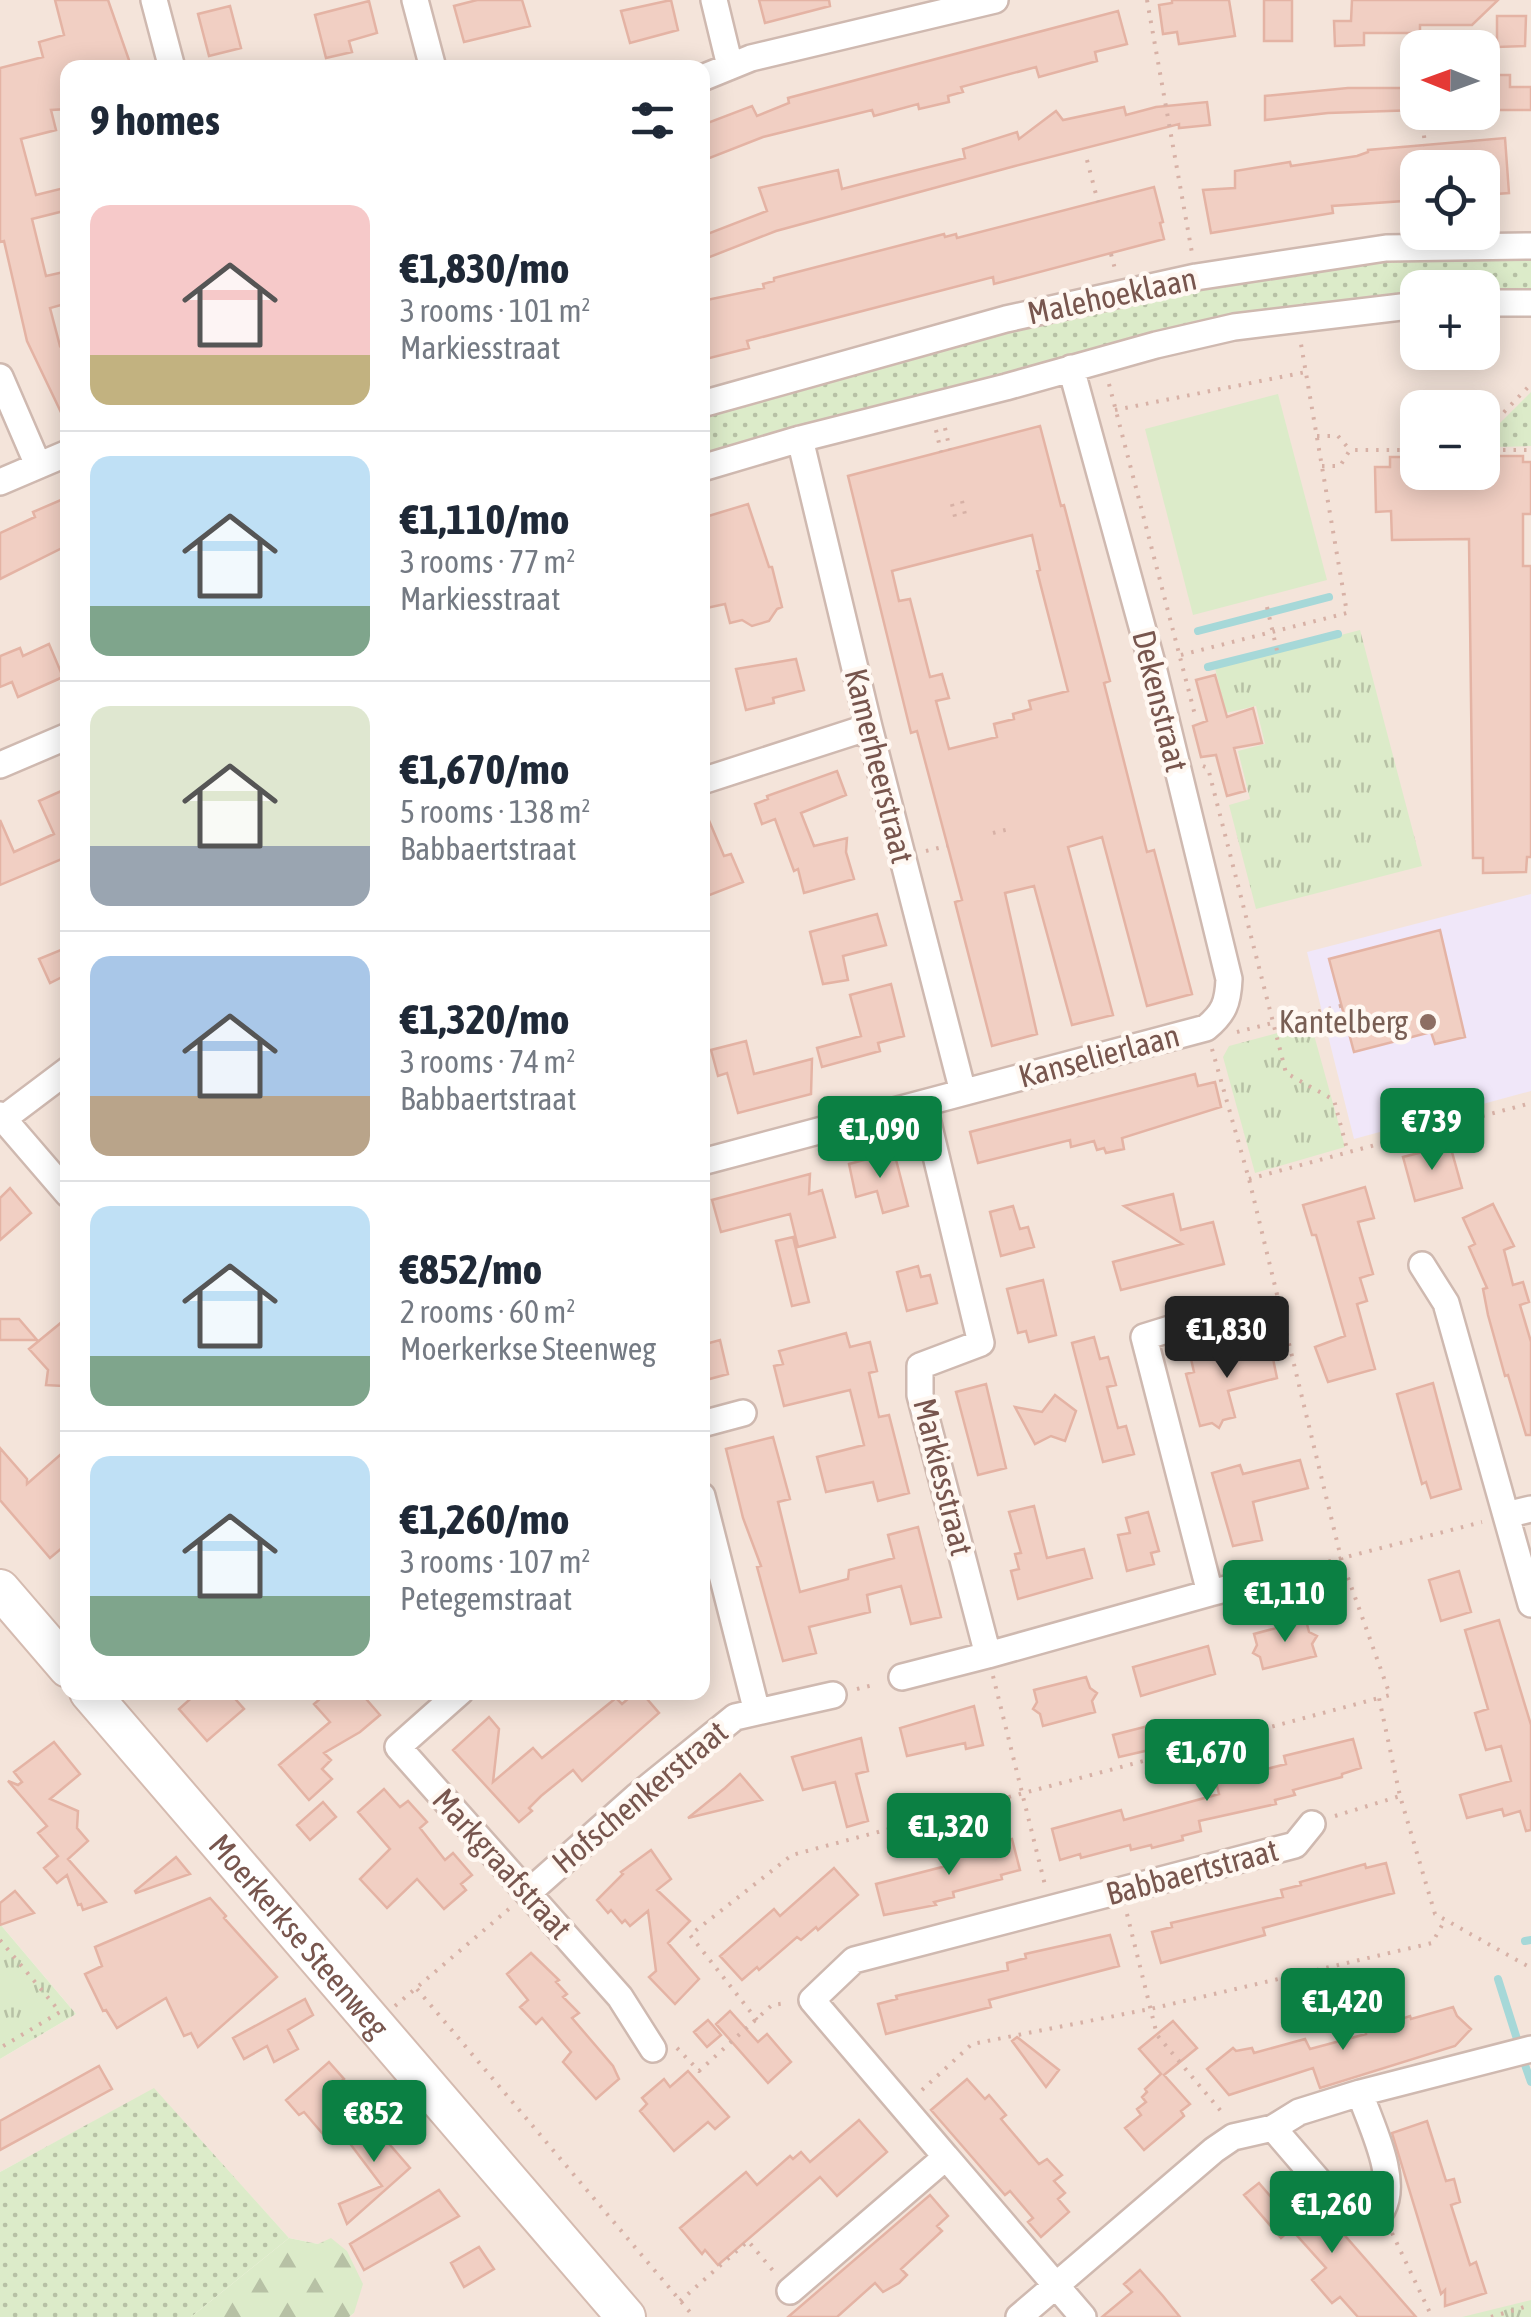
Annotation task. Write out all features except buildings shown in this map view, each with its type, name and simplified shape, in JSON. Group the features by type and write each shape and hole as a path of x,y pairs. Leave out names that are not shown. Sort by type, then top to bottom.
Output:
{"street":[{"path":"154,0 170,60"},
{"path":"415,0 431,60"},
{"path":"714,0 730,66"},
{"path":"710,75 752,58 990,1"},
{"name":"Malehoeklaan","path":"710,402 1006,318 1196,277 1386,248 1531,246"},
{"path":"1500,303 1531,302"},
{"name":"Malehoeklaan","path":"710,466 800,438 1234,327 1400,307"},
{"name":"Dekenstraat","path":"1072,368 1152,663 1229,980 1228,1001 1222,1014 1206,1028"},
{"path":"0,377 38,466"},
{"name":"Kamerheerstraat","path":"800,438 868,726 963,1092"},
{"path":"0,482 60,456"},
{"path":"710,778 868,726"},
{"path":"0,765 60,739"},
{"name":"Kanselierlaan","path":"710,1160 1206,1028"},
{"path":"60,1076 2,1117 60,1185"},
{"name":"Markiesstraat","path":"924,1106 982,1343 920,1366 920,1395 988,1655"},
{"path":"1422,1265 1446,1302 1518,1512 1531,1604"},
{"path":"1202,1320 1144,1337 1210,1593"},
{"path":"710,1422 743,1412"},
{"name":"Hofschenkerstraat","path":"710,1527 757,1712"},
{"path":"902,1678 1265,1578"},
{"path":"0,1589 60,1659"},
{"name":"Hofschenkerstraat","path":"528,1892 736,1717 834,1695"},
{"name":"Moerkerkse Steenweg","path":"96,1700 626,2317"},
{"name":"Markgraafstraat","path":"451,1700 398,1747 620,1998 654,2050"},
{"name":"Babbaertstraat","path":"812,2000 854,1960 1294,1845 1312,1824"},
{"path":"812,2000 1083,2317"},
{"path":"1019,2317 1214,2150 1241,2135 1274,2128 1299,2112 1360,2093 1531,2049"},
{"path":"1274,2128 1341,2207 1360,2216 1382,2210 1390,2183 1360,2093"},
{"path":"790,2291 946,2157"}],"path":[{"path":"1147,0 1196,277"},
{"path":"1423,130 1424,146"},
{"path":"1086,160 1098,202"},
{"path":"1152,663 1347,613 1297,319"},
{"path":"1187,724 1195,715 1115,410 1306,372"},
{"path":"1500,416 1531,384"},
{"path":"1317,436 1338,436 1350,450 1400,450"},
{"path":"1322,466 1340,466 1350,450"},
{"path":"1500,450 1531,450"},
{"path":"962,502 966,519"},
{"path":"952,504 956,521"},
{"path":"1267,607 1278,655"},
{"path":"1197,762 1208,768 1286,1072 1334,1100 1348,1153"},
{"path":"993,833 1009,828"},
{"path":"1273,1022 1348,1004"},
{"path":"757,2020 690,1935 792,1854 1390,1695 1342,1558 1249,1179 1206,1028"},
{"path":"1249,1179 1531,1103"},
{"path":"1202,1320 1227,1326 1282,1311"},
{"path":"1265,1578 1518,1512"},
{"path":"988,1655 1052,1909"},
{"path":"834,1695 902,1678"},
{"path":"1379,1698 1400,1796 1435,1914 1531,1968"},
{"path":"1312,1824 1400,1796"},
{"path":"1121,1891 1156,2035 1241,2135"},
{"path":"372,2023 417,1990 528,1892"},
{"path":"903,2107 972,2044 1150,2009 1432,1943 1445,1920"},
{"path":"0,1940 60,2012 0,2048"},
{"path":"417,1990 694,2317"},
{"path":"654,2050 675,2046 699,2071 772,2005 812,2000"},
{"path":"1382,2210 1432,2317"},
{"path":"680,2301 748,2241 790,2291"},
{"path":"1491,2317 1531,2305"}],"shaded area":[{"path":"0,0 1531,0 1531,2317 349,2317 354,2313 318,2244 289,2238 154,2089 0,2172 0,2059 76,2014 0,1924"},
{"name":"Kantelberg","path":"1531,894 1531,1091 1354,1139 1307,952"}],"green space":[{"path":"1531,252 1531,291 1500,292 1500,270 1400,270 1400,298 1205,323 791,428 710,454 710,412 890,362 1206,284 1384,258"},
{"path":"1531,392 1531,446 1500,447 1500,423"},
{"path":"1278,394 1327,580 1193,615 1145,429"},
{"path":"1360,630 1422,866 1256,909 1229,805 1250,799 1238,751 1265,744 1256,706 1226,713 1215,668"},
{"path":"1311,1024 1345,1147 1255,1173 1223,1057 1229,1046"},
{"path":"0,1924 76,2014 0,2059"},
{"path":"154,2088 289,2238 191,2317 0,2317 0,2172"},
{"path":"289,2238 318,2244 331,2238 347,2251 363,2284 354,2313 349,2317 191,2317"},
{"path":"1531,2300 1531,2317 1462,2317"}],"waterway":[{"path":"1198,631 1329,597"},
{"path":"1208,667 1338,634"},
{"path":"1525,1941 1531,1940"},
{"path":"1498,1979 1517,2039"},
{"path":"1525,2065 1531,2082"}],"place":[{"name":"Kantelberg","path":"1428,1022"}]}
